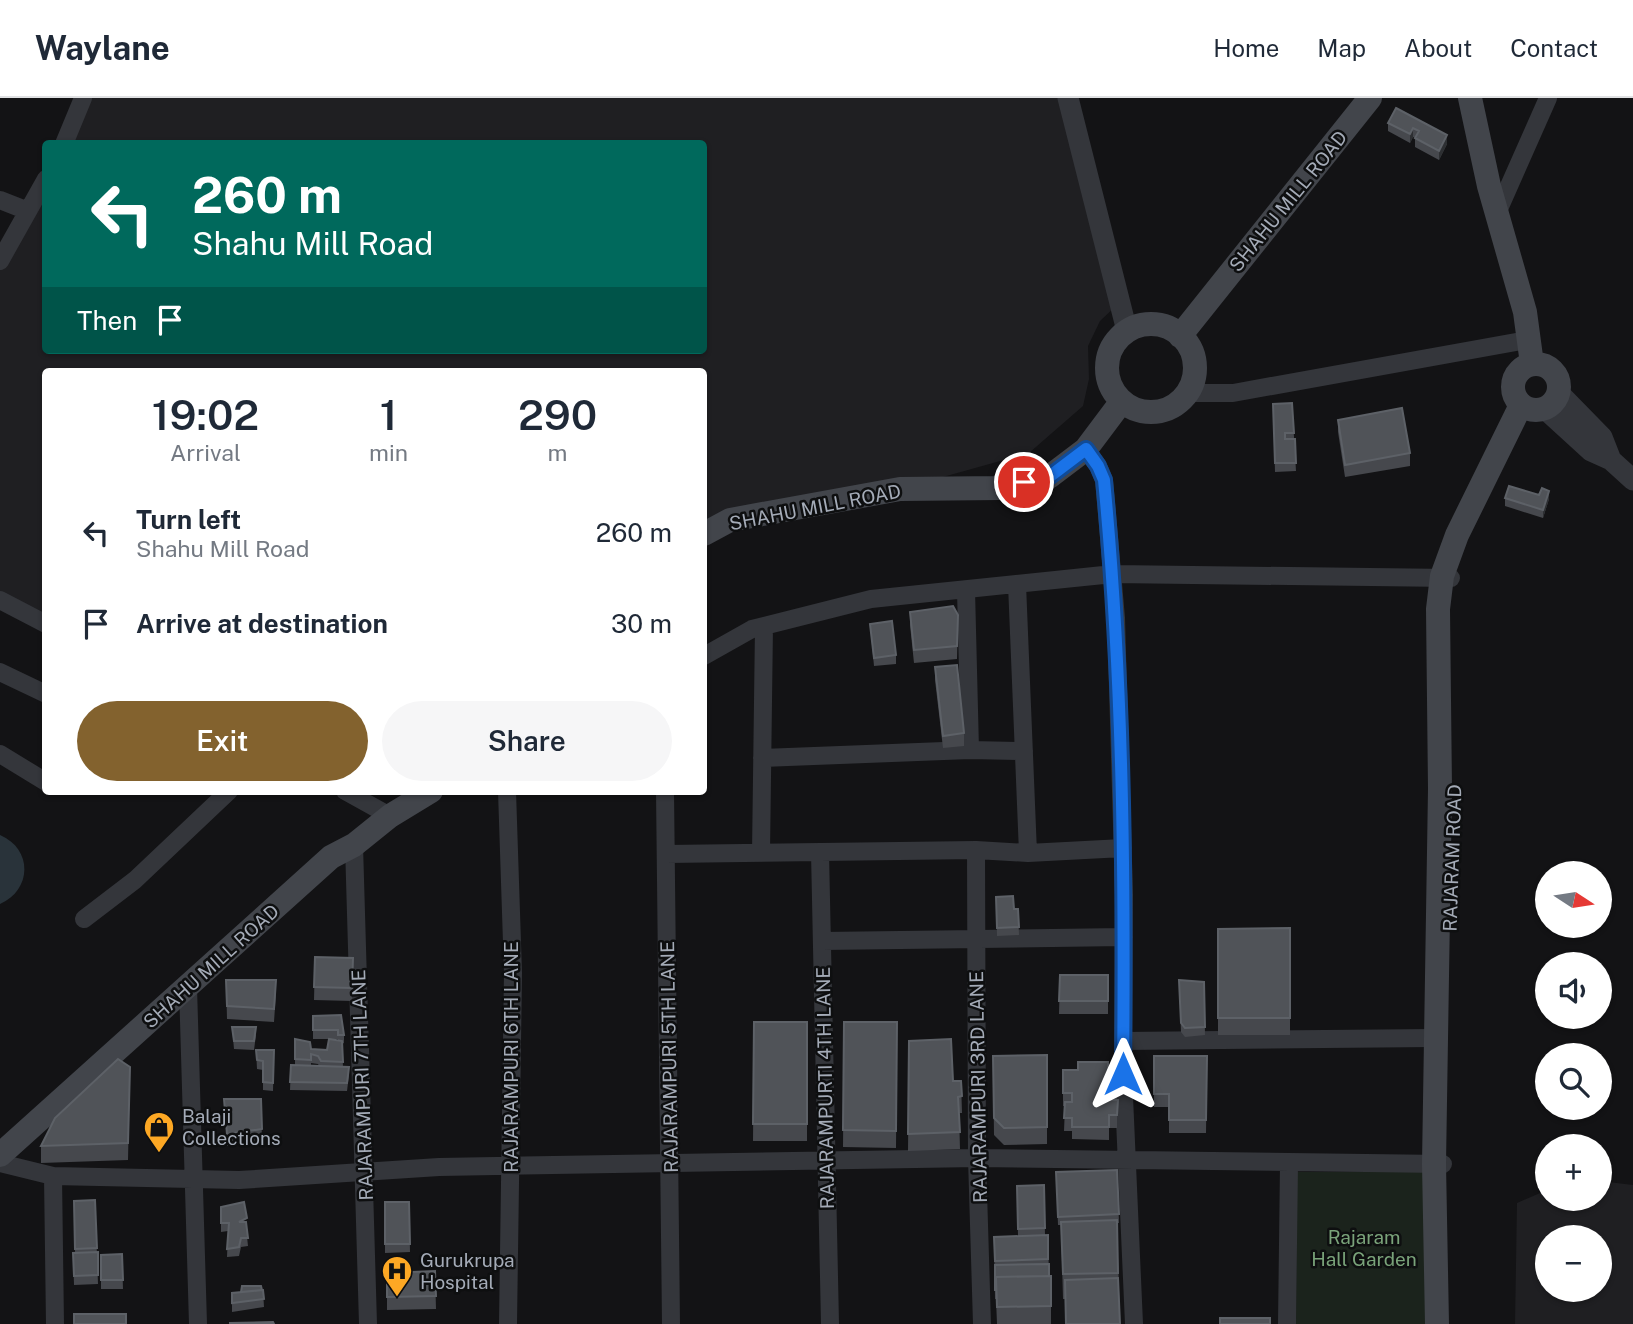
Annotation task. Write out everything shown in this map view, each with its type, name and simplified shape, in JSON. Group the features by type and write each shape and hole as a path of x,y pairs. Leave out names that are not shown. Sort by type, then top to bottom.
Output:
{"main road":[{"name":"SHAHU MILL ROAD","path":"1180,336 1370,98"},
{"path":"1470,98 1479,147 1525,312 1530,352 1513,384 1540,404 1557,377 1530,352"},
{"path":"1155,324 1180,336 1194,362 1194,377 1188,394 1167,410 1138,411 1122,401 1108,381 1109,353 1127,331 1155,324"},
{"name":"SHAHU MILL ROAD","path":"707,532 730,520 900,489 1000,488 1049,477 1086,449 1122,401"},
{"name":"RAJARAM ROAD","path":"1448,1324 1440,1164 1455,807 1448,577 1493,485 1540,404"},
{"path":"1437,1324 1440,1164 1434,1038 1440,789 1438,609 1448,577"},
{"name":"SHAHU MILL ROAD","path":"0,1154 331,858 424,795"}],"street":[{"path":"66,140 83,98"},
{"path":"1068,98 1127,331"},
{"path":"1498,211 1548,98"},
{"path":"0,261 42,185"},
{"path":"0,200 28,211"},
{"path":"1188,394 1233,393 1530,352"},
{"path":"1540,404 1602,437 1611,460 1633,481"},
{"path":"1086,449 1104,480 1113,574 1123,848 1123,1041 1134,1324"},
{"path":"707,654 752,629 871,599 1113,574 1448,577"},
{"path":"1017,584 1028,853"},
{"path":"967,590 970,750"},
{"path":"0,600 42,622"},
{"path":"761,853 764,626"},
{"path":"0,672 42,692"},
{"path":"762,758 970,750 1024,751"},
{"path":"0,754 42,780"},
{"path":"84,919 135,880 225,795"},
{"path":"352,795 390,816"},
{"name":"RAJARAMPURI 6TH LANE","path":"507,795 513,973 508,1324"},
{"name":"RAJARAMPURI 5TH LANE","path":"665,795 671,1324"},
{"name":"RAJARAMPURI 7TH LANE","path":"354,845 366,1174 368,1324"},
{"path":"666,854 976,850 1028,853 1123,848"},
{"name":"RAJARAMPURI 3RD LANE","path":"976,850 977,1158 982,1324"},
{"name":"RAJARAMPURTI 4TH LANE","path":"820,852 830,1324"},
{"path":"822,941 1124,937"},
{"path":"188,987 198,1324"},
{"path":"1123,1041 1434,1038"},
{"path":"0,1163 53,1176 194,1179 366,1174 439,1167 977,1158 1440,1164"},
{"path":"1287,1324 1289,1164"},
{"path":"53,1176 55,1324"}],"shaded area":[{"path":"82,98 1067,98 1118,304 1100,321 1088,346 1089,379 1083,406 1029,453 900,489 707,533 707,368 42,368 42,622 0,600 0,261 42,184 42,354 707,354 707,140 65,140"},
{"path":"0,835 11,841 18,850 23,859 24,870 18,889 11,898 0,904"},
{"path":"1612,1182 1633,1185 1633,1324 1515,1324 1517,1203 1535,1195 1535,1211 1612,1211"}],"green space":[{"name":"Rajaram Hall Garden","path":"1297,1172 1431,1172 1433,1324 1296,1324"}],"building":[{"path":"1396,108 1447,135 1439,151 1415,138 1419,131 1413,128 1410,134 1388,123"},
{"path":"1292,403 1294,433 1285,433 1285,439 1295,439 1296,463 1275,463 1273,404"},
{"path":"1402,408 1410,453 1345,465 1338,420"},
{"path":"1509,486 1539,495 1542,488 1549,491 1543,510 1505,498"},
{"path":"953,606 958,615 957,646 914,650 910,612"},
{"path":"892,621 896,655 874,658 870,624"},
{"path":"957,665 964,733 943,736 935,667"},
{"path":"1013,896 1014,909 1018,909 1019,927 997,928 996,897"},
{"path":"1290,928 1290,1018 1218,1018 1218,929"},
{"path":"315,957 353,958 352,988 314,987"},
{"path":"1060,975 1108,975 1108,1001 1059,1001"},
{"path":"226,980 276,980 274,1009 227,1006"},
{"path":"1179,980 1204,982 1205,1027 1185,1028 1181,1023"},
{"path":"341,1015 344,1035 338,1035 338,1030 313,1030 313,1016"},
{"path":"754,1022 807,1022 807,1124 753,1124"},
{"path":"844,1022 897,1022 896,1131 843,1130"},
{"path":"232,1027 256,1027 254,1041 234,1041"},
{"path":"295,1039 310,1042 311,1049 327,1050 329,1039 342,1041 343,1062 321,1061 318,1056 311,1054 311,1060 295,1059"},
{"path":"951,1039 953,1081 961,1081 962,1096 958,1097 960,1132 908,1134 909,1041"},
{"path":"256,1050 274,1050 273,1083 263,1082 263,1061 257,1060"},
{"path":"1047,1055 1047,1127 1004,1128 994,1118 993,1056"},
{"path":"1154,1056 1207,1056 1206,1120 1169,1120 1169,1094 1154,1094"},
{"path":"118,1059 130,1067 128,1143 41,1146 55,1118"},
{"path":"1078,1062 1108,1062 1108,1072 1117,1072 1117,1092 1110,1092 1110,1100 1118,1100 1117,1115 1109,1115 1109,1127 1072,1127 1072,1118 1064,1118 1065,1102 1072,1102 1072,1093 1063,1093 1063,1070 1078,1070"},
{"path":"291,1065 349,1067 347,1083 290,1082"},
{"path":"224,1099 261,1099 262,1129 227,1134"},
{"path":"1117,1170 1119,1214 1058,1217 1056,1172"},
{"path":"1044,1185 1045,1228 1018,1229 1017,1186"},
{"path":"95,1200 97,1248 75,1249 74,1201"},
{"path":"244,1202 247,1218 239,1222 246,1222 248,1238 241,1238 239,1247 227,1249 229,1223 221,1223 221,1207"},
{"path":"385,1202 409,1202 410,1244 385,1244"},
{"path":"1117,1220 1118,1273 1063,1274 1061,1222"},
{"path":"1048,1235 1048,1259 995,1261 994,1237"},
{"path":"98,1252 98,1275 74,1276 73,1253"},
{"path":"122,1254 123,1280 101,1280 101,1255"},
{"path":"1049,1264 1049,1276 996,1277 995,1290 995,1265"},
{"path":"435,1271 436,1296 387,1297 387,1273"},
{"path":"1051,1276 1051,1306 997,1307 996,1277"},
{"path":"1118,1278 1120,1324 1066,1324 1065,1280"},
{"path":"242,1286 261,1286 262,1290 241,1292"},
{"path":"263,1290 264,1299 232,1303 232,1293"},
{"path":"74,1314 126,1314 126,1324 74,1324"},
{"path":"1220,1318 1270,1318 1270,1324 1220,1324"},
{"path":"230,1323 274,1324 230,1324"}],"place":[{"name":"Balaji Collections","path":"159,1154"},
{"name":"Gurukrupa Hospital","path":"397,1298"}],"route":[{"path":"1024,482 1049,477 1086,449 1104,480 1116,618 1124,895 1123,1074"}]}
